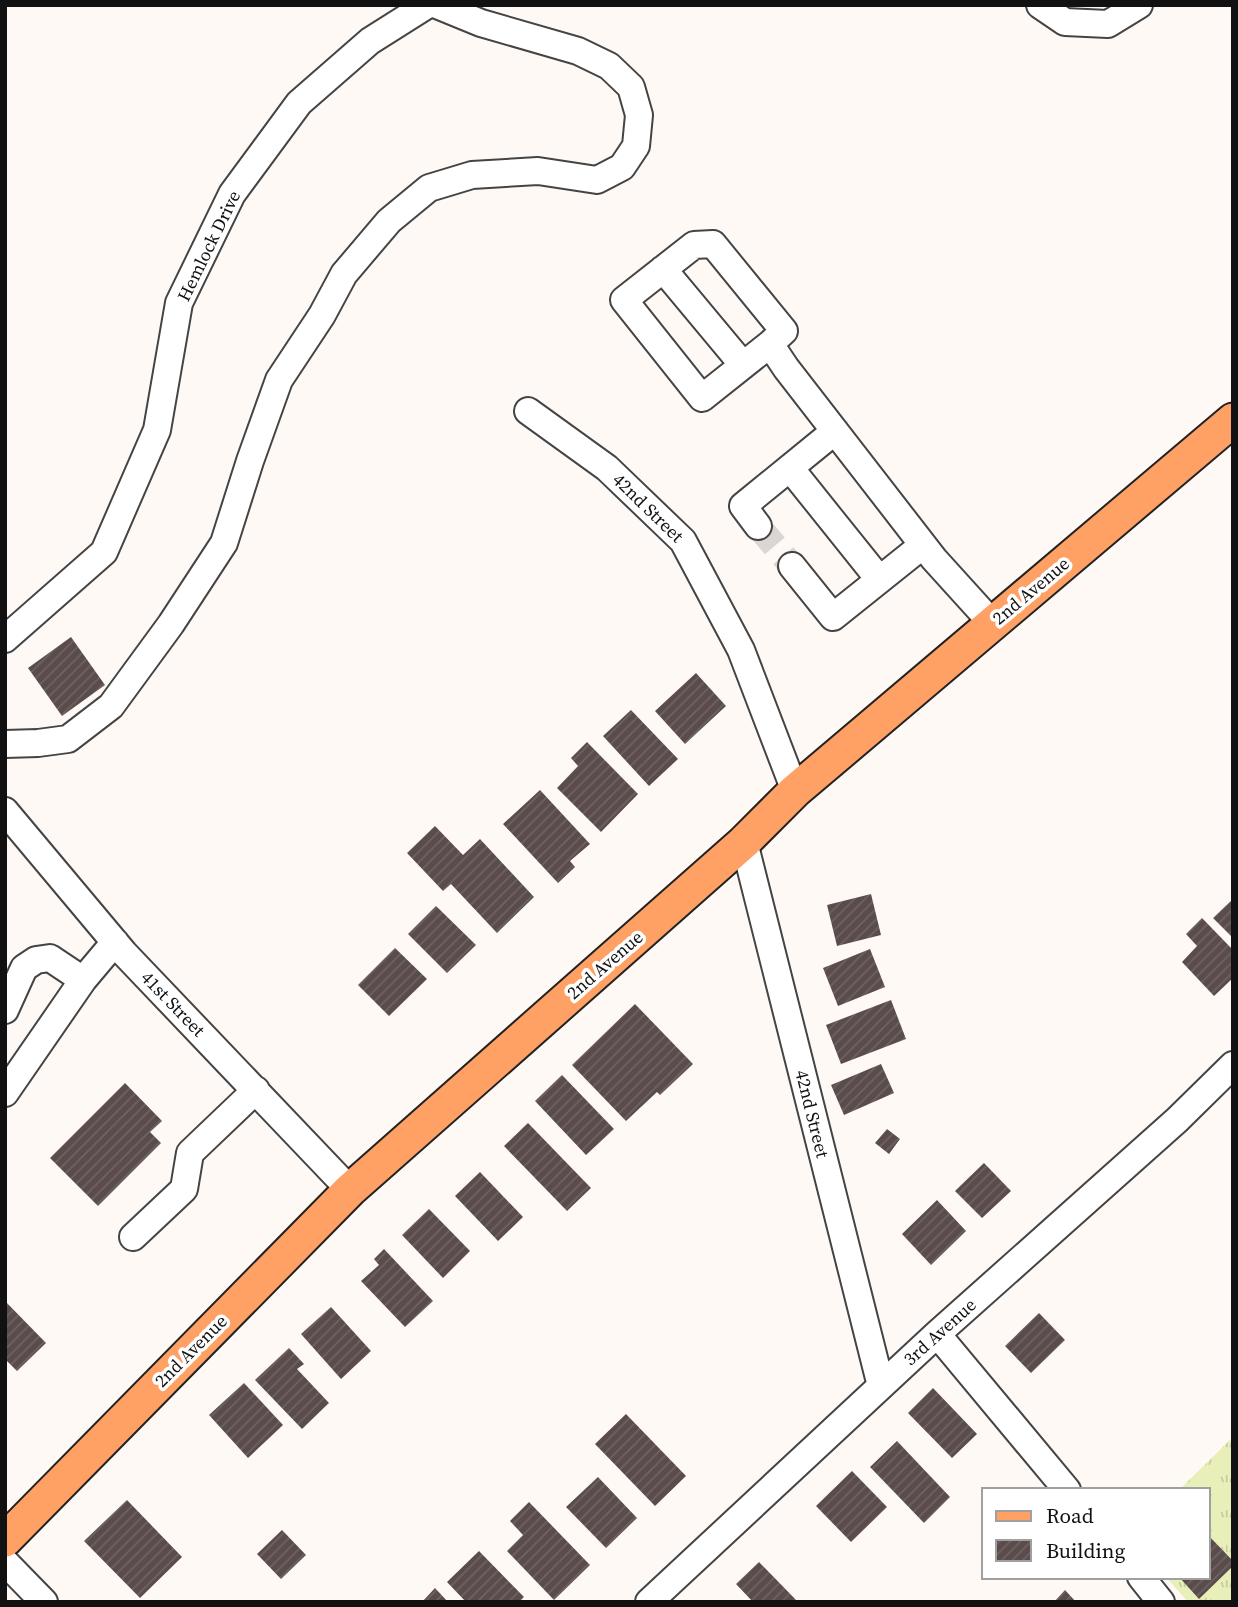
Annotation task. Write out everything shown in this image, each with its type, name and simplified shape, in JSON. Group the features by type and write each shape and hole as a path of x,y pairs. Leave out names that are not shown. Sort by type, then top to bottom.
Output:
{"main road":[{"name":"2nd Avenue","path":"5,1540 350,1190 744,842 795,791 1233,419"}],"street":[{"name":"Hemlock Drive","path":"5,639 104,552 157,430 179,303 232,194 299,103 370,41 427,5"},
{"path":"5,744 68,739 111,706 134,675 224,543 279,380 322,315 344,274 389,221 429,188 472,174 538,170 597,180 622,167 636,146 639,115 631,87 609,66 578,51 481,23 437,5"},
{"path":"1040,5 1065,22 1108,24 1139,5"},
{"path":"713,244 784,331 702,398 624,300 663,269 694,245 713,244"},
{"path":"663,269 743,365"},
{"path":"770,344 923,545 992,623"},
{"name":"42nd Street","path":"527,411 607,468 683,541 741,650 795,791"},
{"path":"758,526 743,506 835,431"},
{"path":"790,468 879,579"},
{"path":"792,566 833,617 923,545"},
{"name":"41st Street","path":"5,811 115,942 350,1190"},
{"name":"42nd Street","path":"744,842 881,1385"},
{"path":"5,1093 83,980 115,942"},
{"path":"5,1010 24,968 36,960 50,958 83,980"},
{"name":"3rd Avenue","path":"649,1602 881,1385 1177,1121 1233,1065"},
{"path":"133,1237 184,1189 190,1153 256,1090"},
{"path":"937,1334 1065,1488"},
{"path":"5,1562 44,1602"},
{"path":"1142,1579 1161,1602"}],"green space":[{"path":"1233,1437 1233,1602 1188,1602 1168,1579 1210,1579 1210,1488 1181,1488"}],"building":[{"path":"71,637 105,685 62,716 28,668"},
{"path":"696,673 726,706 685,744 655,711"},
{"path":"631,710 678,759 649,786 603,736"},
{"path":"587,742 638,794 601,832 557,788 578,766 571,758"},
{"path":"540,790 590,844 570,861 575,867 558,883 503,824"},
{"path":"435,826 463,855 480,839 534,897 497,933 451,884 443,891 407,853"},
{"path":"871,894 881,935 837,946 827,905"},
{"path":"1233,899 1233,938 1213,918"},
{"path":"436,906 476,945 447,973 408,934"},
{"path":"1202,918 1233,950 1233,978 1214,996 1182,962 1197,946 1186,934"},
{"path":"395,948 427,979 389,1016 358,985"},
{"path":"870,949 885,987 838,1006 823,968"},
{"path":"891,1000 906,1039 841,1064 826,1025"},
{"path":"635,1004 693,1064 660,1095 657,1092 626,1121 572,1065"},
{"path":"881,1064 894,1093 844,1115 831,1085"},
{"path":"562,1075 614,1129 586,1155 535,1101"},
{"path":"125,1083 162,1121 150,1132 161,1143 98,1206 50,1158"},
{"path":"528,1123 591,1188 567,1211 504,1146"},
{"path":"887,1129 900,1139 889,1154 875,1143"},
{"path":"984,1163 1011,1191 982,1218 955,1191"},
{"path":"480,1172 523,1217 498,1241 455,1196"},
{"path":"937,1200 966,1231 931,1265 902,1234"},
{"path":"429,1209 470,1251 443,1278 402,1235"},
{"path":"384,1249 433,1301 405,1327 361,1281 379,1265 374,1259"},
{"path":"5,1301 46,1343 17,1371 5,1359"},
{"path":"331,1307 371,1351 341,1379 301,1334"},
{"path":"1039,1313 1065,1340 1031,1373 1005,1346"},
{"path":"289,1348 304,1364 297,1369 329,1403 302,1429 255,1380"},
{"path":"244,1383 283,1425 248,1458 209,1415"},
{"path":"933,1388 977,1434 952,1458 908,1413"},
{"path":"626,1414 686,1476 655,1506 595,1444"},
{"path":"897,1441 950,1497 924,1523 870,1467"},
{"path":"852,1471 887,1507 851,1542 816,1506"},
{"path":"598,1477 637,1518 606,1548 566,1507"},
{"path":"127,1500 182,1557 140,1598 84,1541"},
{"path":"529,1502 590,1565 554,1600 507,1551 523,1535 510,1521"},
{"path":"282,1530 306,1555 281,1579 257,1554"},
{"path":"1210,1537 1233,1561 1233,1566 1199,1599 1181,1579 1210,1579"},
{"path":"479,1551 524,1597 519,1602 466,1602 447,1582"},
{"path":"759,1562 798,1602 753,1602 736,1584"},
{"path":"435,1588 448,1602 422,1602"},
{"path":"1065,1590 1076,1602 1054,1602"}],"tunnel":[{"path":"758,526 792,566"}]}
